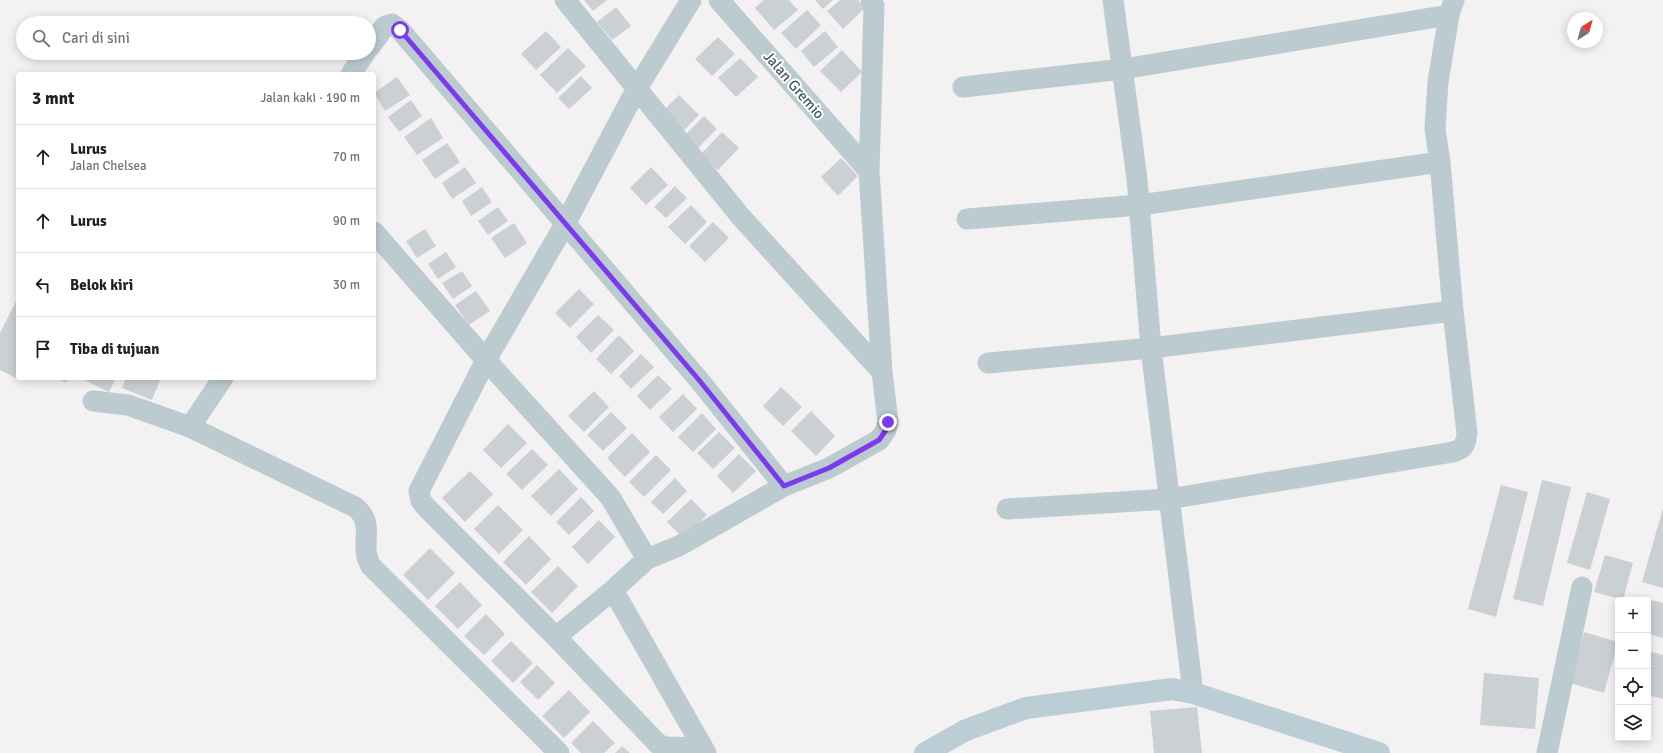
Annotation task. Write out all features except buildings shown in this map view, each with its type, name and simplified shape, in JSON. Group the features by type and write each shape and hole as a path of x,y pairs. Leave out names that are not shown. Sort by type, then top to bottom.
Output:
{"street":[{"path":"565,0 636,90 741,217 882,372"},
{"path":"691,0 636,90 565,224 486,360 419,491 426,507 556,637 658,744 665,747 704,750"},
{"name":"Jalan Gremio","path":"719,0 869,171"},
{"path":"556,637 613,590 647,559 679,546 784,486 829,468 879,440 886,430 888,422 882,372 869,171 874,6 871,0"},
{"path":"1113,0 1140,205 1151,348 1193,693"},
{"path":"963,87 1123,69 1451,8 1438,82 1435,129 1440,162 1453,311 1468,433 1465,446 1460,450 1169,499 1007,509"},
{"path":"376,38 385,26 392,24 400,30 699,380 784,486"},
{"path":"352,72 360,60"},
{"path":"967,219 1140,205 1440,162"},
{"path":"376,234 486,360 610,497 647,559"},
{"path":"988,363 1151,348 1453,311"},
{"path":"190,427 222,380"},
{"path":"93,401 128,405 190,427 355,507 362,512 366,521 367,557 371,566 559,753"},
{"path":"1547,753 1582,587"},
{"path":"613,590 704,750"},
{"path":"925,753 966,730 1026,708 1172,689 1193,693 1380,753"}],"route":[{"path":"400,30 699,380 784,486 829,468 879,440 886,430 888,422"}]}
